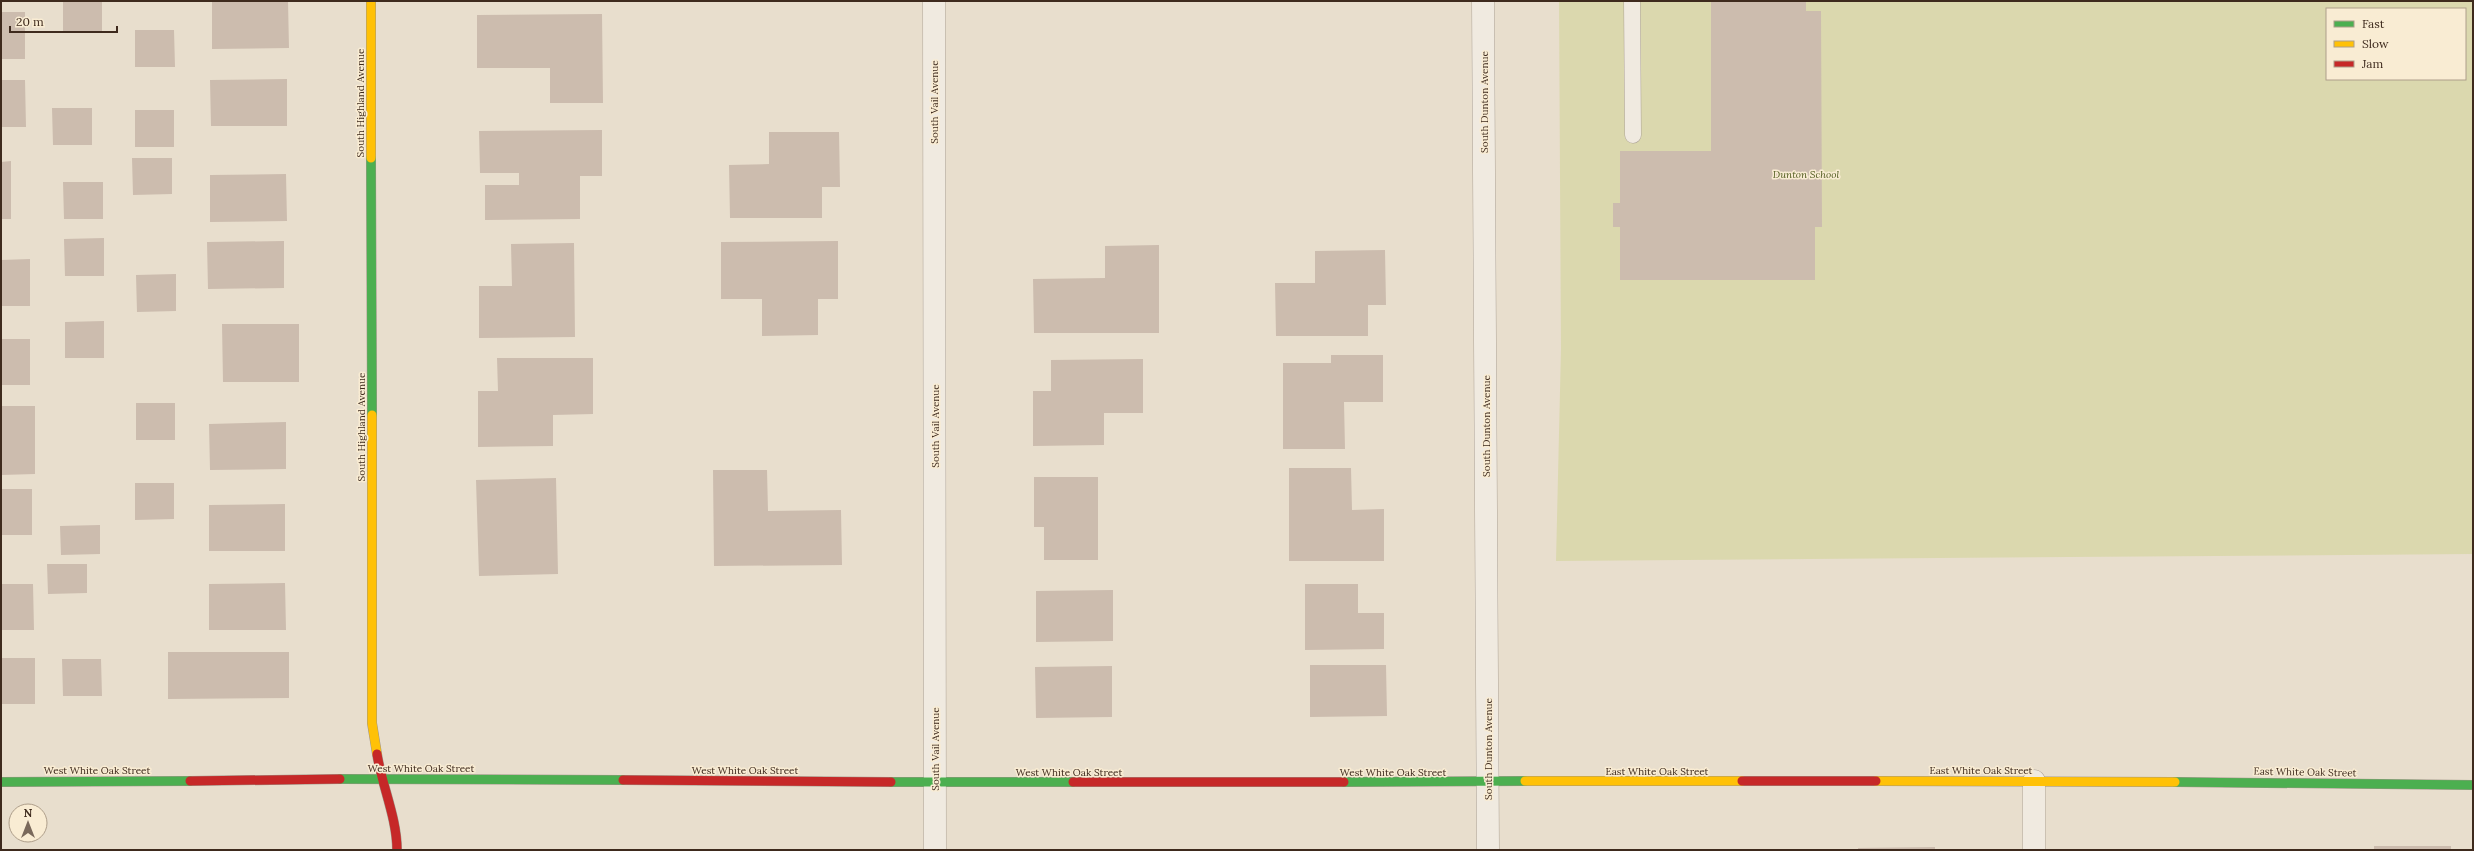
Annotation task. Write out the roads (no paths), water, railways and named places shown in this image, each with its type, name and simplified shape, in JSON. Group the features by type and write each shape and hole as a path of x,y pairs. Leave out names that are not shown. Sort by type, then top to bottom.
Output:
{"street":[{"name":"South Highland Avenue","path":"371,1 372,723 381,779 397,836 397,850"},
{"name":"South Vail Avenue","path":"934,1 935,850"},
{"name":"South Dunton Avenue","path":"1483,1 1488,850"},
{"name":"West White Oak Street","path":"1,782 381,779 1488,783"},
{"name":"East White Oak Street","path":"1488,783 2034,781 2473,784"},
{"path":"2034,781 2034,850"}],"lane":[{"path":"1632,1 1633,135"}],"park label":[{"name":"Dunton School","path":"1806,174"}]}
